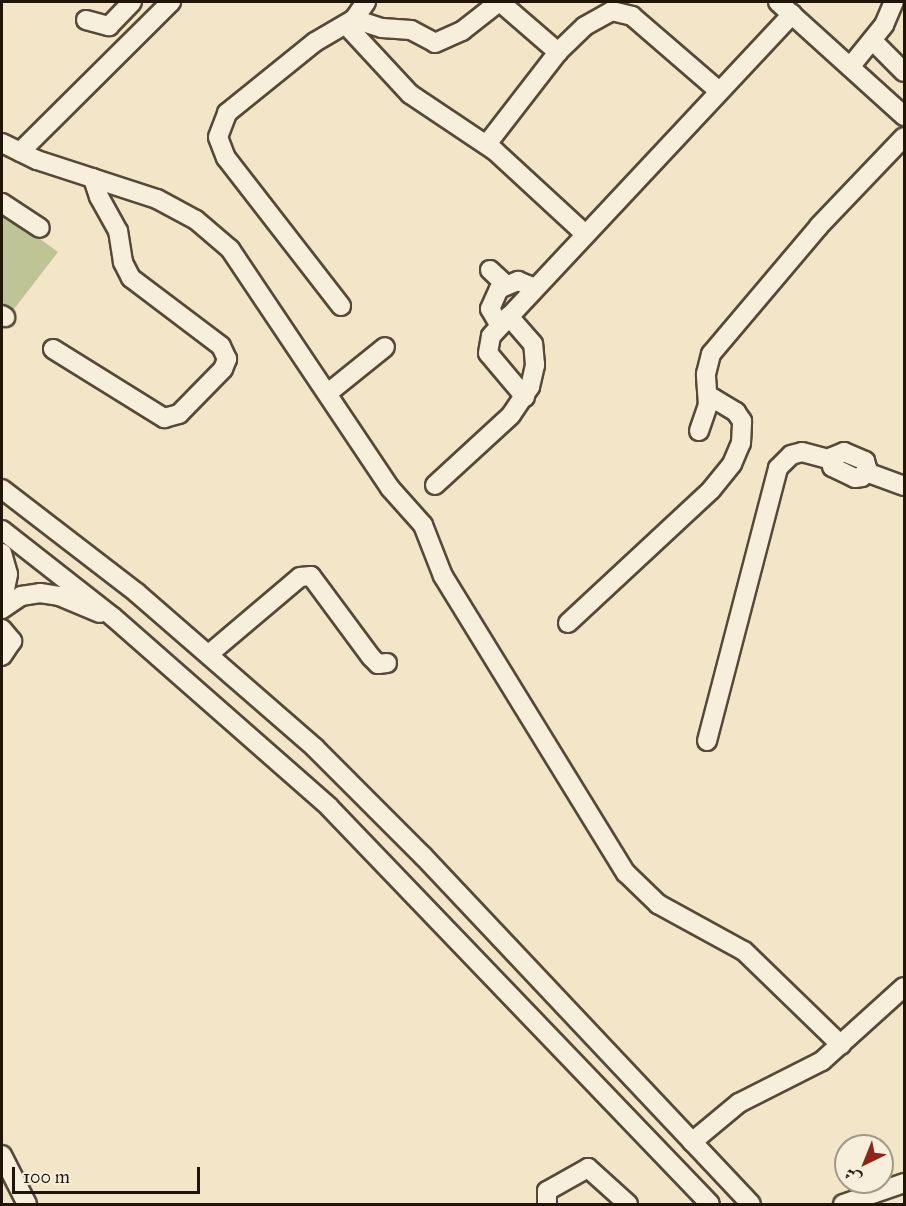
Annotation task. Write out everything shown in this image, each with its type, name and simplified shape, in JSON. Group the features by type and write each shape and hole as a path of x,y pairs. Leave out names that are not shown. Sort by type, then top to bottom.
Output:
{"street":[{"path":"86,20 109,26 132,2"},
{"path":"20,152 171,2"},
{"path":"341,306 226,158 218,137 226,113 315,42 350,22 366,2"},
{"path":"350,22 411,30 429,41 440,42 462,31 499,2 558,52"},
{"path":"778,2 904,116"},
{"path":"850,67 889,19 894,2"},
{"path":"487,144 558,52 600,15 623,11 719,91"},
{"path":"525,397 488,353 488,341 585,234 792,14"},
{"path":"350,22 410,94 487,144 585,234"},
{"path":"872,40 904,72"},
{"path":"699,431 709,396 706,374 711,354 819,226 904,137"},
{"path":"2,143 20,152 167,204 214,234 244,266 390,488 423,525 443,576 626,873 658,904 744,951 841,1045"},
{"path":"53,349 164,418 178,414 225,364 226,354 221,346 131,278 123,262 118,231 99,197 93,177"},
{"path":"2,203 40,228"},
{"path":"490,270 505,284"},
{"path":"435,484 511,416 525,397 533,376 535,354 528,334 492,315 491,302 505,284 518,281 535,288"},
{"path":"328,393 385,347"},
{"path":"568,623 711,490 732,464 741,442 742,421 736,412 709,396"},
{"path":"707,741 778,468 790,455 802,452 831,460 837,453 844,452 862,459 866,472 904,486"},
{"path":"2,489 96,560 209,654 388,819 751,1204"},
{"path":"2,530 113,616 246,731 365,843 710,1204"},
{"path":"2,553 8,574 2,604"},
{"path":"209,654 300,577 310,576 371,657 378,664 387,663"},
{"path":"2,609 21,597 50,593 113,616"},
{"path":"2,629 12,641 2,656"},
{"path":"692,1142 739,1103 806,1072 841,1045 904,987"},
{"path":"2,1155 27,1204"},
{"path":"547,1204 547,1191 584,1168 596,1172 627,1204"},
{"path":"853,1203 904,1183"}],"green space":[{"path":"3,212 58,252 11,313 2,307"}]}
